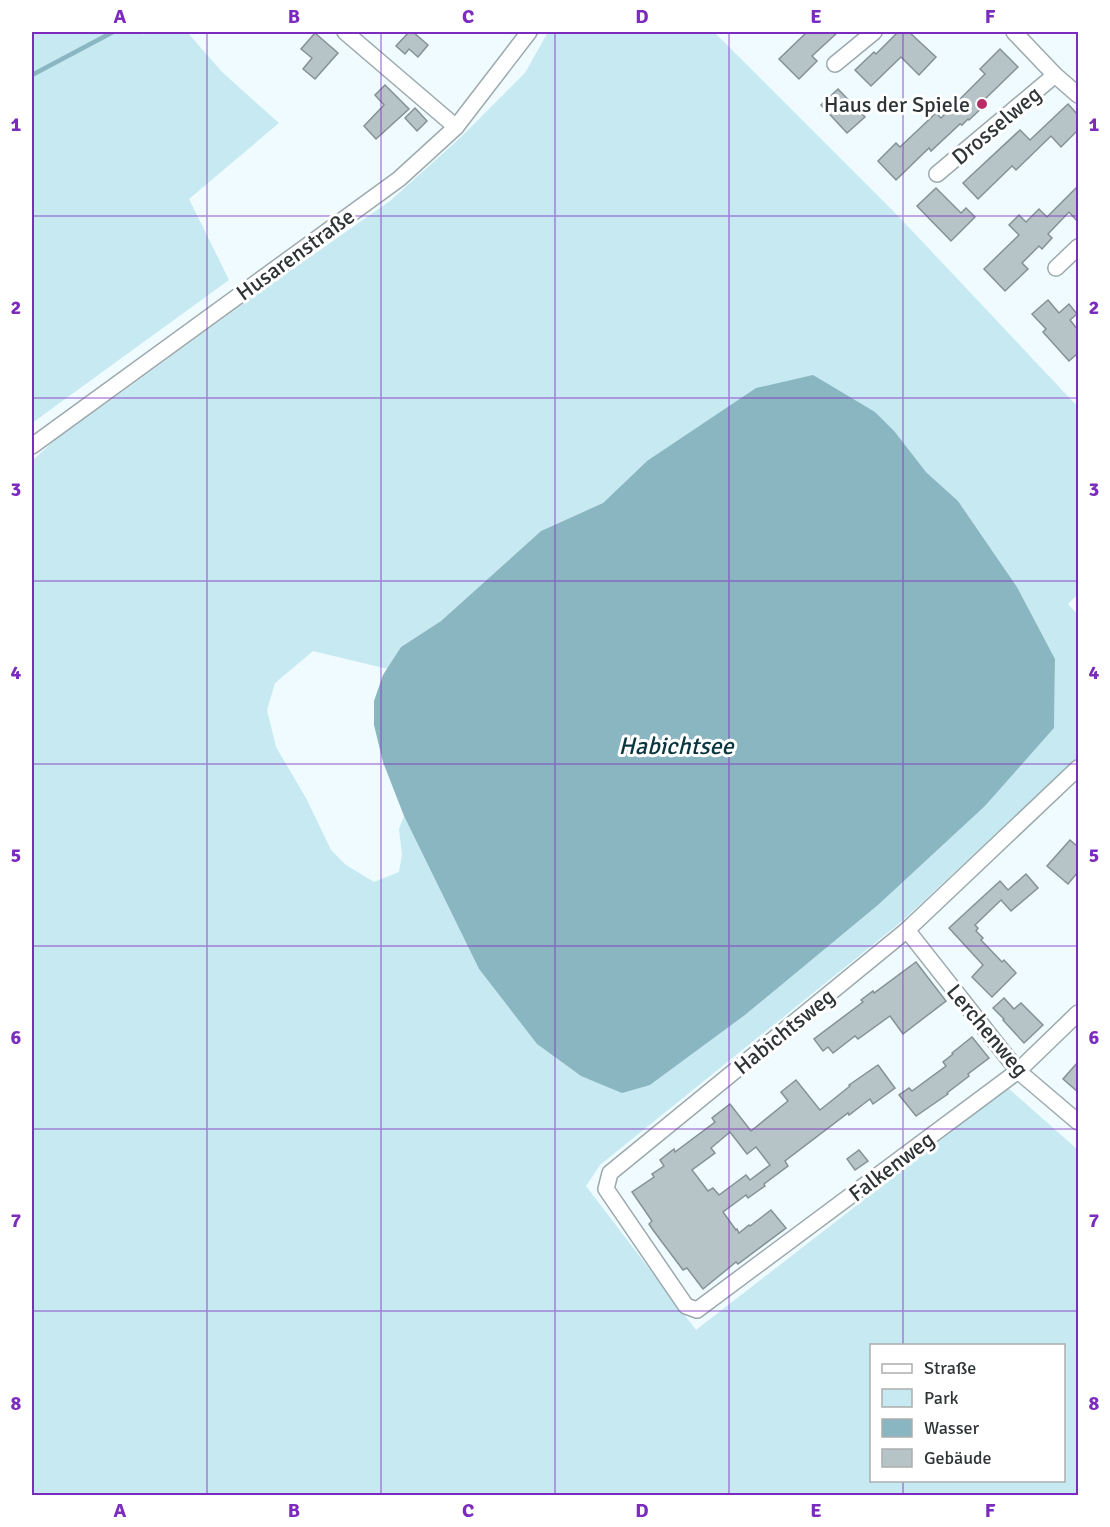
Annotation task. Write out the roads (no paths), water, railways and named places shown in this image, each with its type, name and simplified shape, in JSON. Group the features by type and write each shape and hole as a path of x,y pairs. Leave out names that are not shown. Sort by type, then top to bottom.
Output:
{"street":[{"path":"345,32 456,127"},
{"name":"Husarenstraße","path":"32,446 392,184 456,127 529,32"},
{"path":"835,64 874,32"},
{"name":"Drosselweg","path":"1014,32 1054,75 1078,95"},
{"name":"Drosselweg","path":"937,174 1054,75"},
{"path":"1056,268 1078,247"},
{"name":"Habichtsweg","path":"697,1310 686,1306 606,1189 610,1173 907,930 1078,768"},
{"name":"Lerchenweg","path":"907,930 1018,1071 1078,1122"},
{"name":"Falkenweg","path":"697,1310 1018,1071 1078,1013"}],"water":[{"name":"Habichtsee","path":"813,375 875,412 895,432 926,472 958,501 1017,587 1055,659 1054,728 985,806 878,905 745,1015 650,1085 622,1093 581,1076 537,1044 479,969 404,816 383,762 374,725 374,701 383,675 401,647 441,621 541,531 603,503 647,461 756,388"}],"waterway":[{"path":"32,75 113,32"}],"place":[{"name":"Haus der Spiele","path":"982,104"}]}
